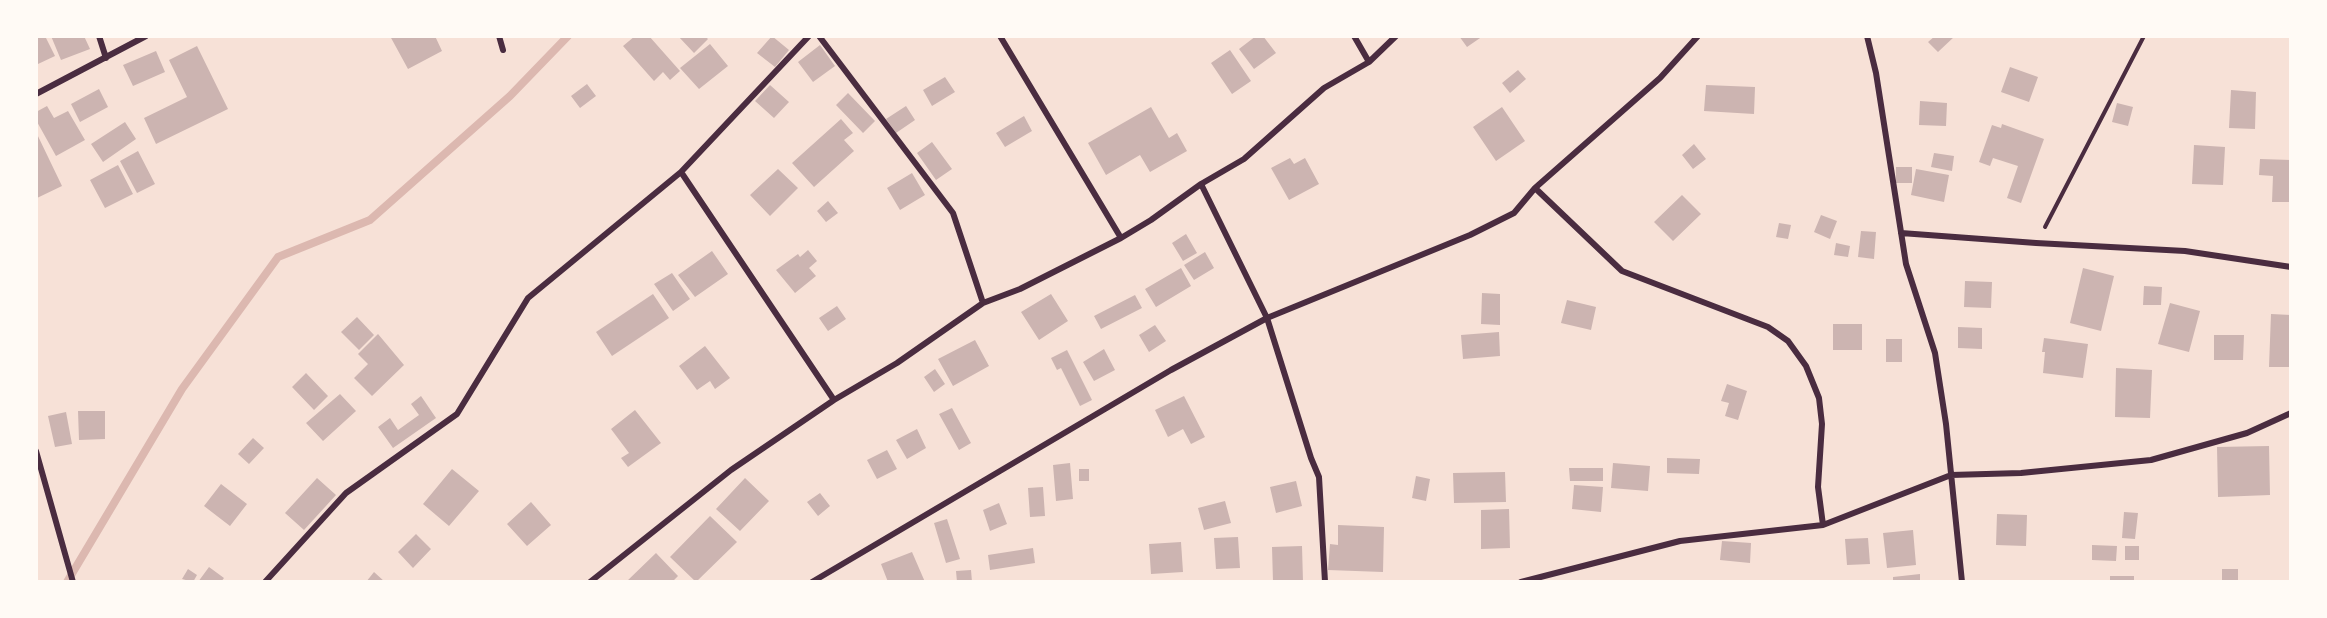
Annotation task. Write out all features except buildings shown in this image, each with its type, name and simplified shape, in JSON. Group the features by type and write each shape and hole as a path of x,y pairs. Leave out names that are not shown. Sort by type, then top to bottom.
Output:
{"street":[{"path":"99,36 106,58"},
{"path":"36,94 146,36"},
{"path":"499,36 503,50"},
{"path":"265,582 346,493 457,414 528,298 681,172 809,36"},
{"path":"819,36 952,213 983,303"},
{"path":"1000,36 1121,238"},
{"path":"1354,36 1369,62"},
{"path":"590,582 731,470 834,400 897,363 983,303 1020,289 1121,238 1151,220 1201,184 1244,159 1324,88 1369,62 1396,36"},
{"path":"812,582 1171,370 1267,318 1470,235 1514,213 1535,188 1660,78 1698,36"},
{"path":"1867,36 1876,73 1906,264 1935,353 1962,582"},
{"path":"681,172 834,400"},
{"path":"1201,184 1267,318 1319,477 1325,582"},
{"path":"1535,188 1622,271 1768,327 1788,341 1806,366 1819,398 1822,424 1818,487 1823,525"},
{"path":"1900,233 2185,251 2291,267"},
{"path":"1521,582 1680,541 1823,525 1951,475 2021,473 2151,460 2247,433 2291,413"},
{"path":"36,451 73,582"}],"path":[{"path":"2036,243 2144,36"}],"waterway":[{"path":"67,582 182,389 278,257 370,220 510,96 568,36"}]}
